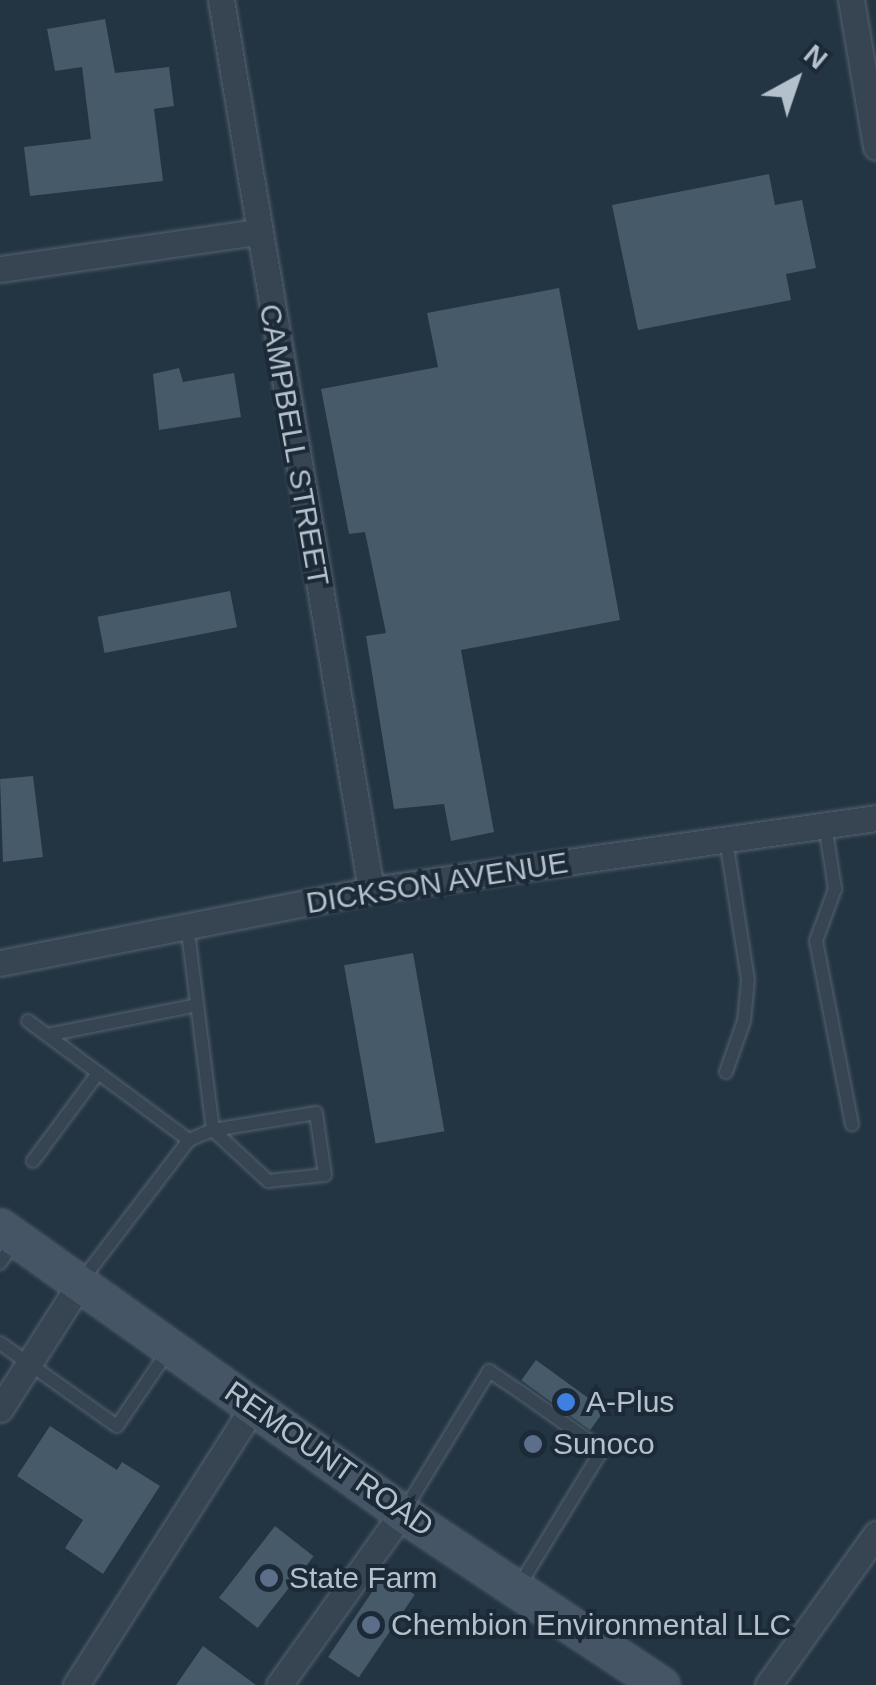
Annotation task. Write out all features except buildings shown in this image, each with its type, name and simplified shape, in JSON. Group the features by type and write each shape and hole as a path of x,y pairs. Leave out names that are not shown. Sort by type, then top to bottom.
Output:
{"main road":[{"name":"REMOUNT ROAD","path":"5,1243 81,1282 402,1513 661,1685"}],"street":[{"name":"CAMPBELL STREET","path":"221,0 257,232 371,890"},
{"path":"852,0 876,147"},
{"path":"0,269 257,232"},
{"name":"DICKSON AVENUE","path":"0,964 371,890 876,818"},
{"path":"0,1410 81,1282"},
{"path":"76,1685 254,1406"},
{"path":"279,1685 402,1513"},
{"path":"768,1685 876,1534"}],"lane":[{"path":"826,825 835,889 816,941 852,1124"},
{"path":"726,839 748,980 744,1021 726,1072"},
{"path":"81,1282 189,1140 214,1130 316,1113 326,1175 268,1180 214,1130 187,925"},
{"path":"47,1035 197,1005"},
{"path":"28,1021 189,1140"},
{"path":"33,1160 98,1073"},
{"path":"0,1343 117,1426 171,1346"},
{"path":"402,1513 489,1371 602,1450 517,1589"}],"place":[{"name":"A-Plus","path":"566,1402"},
{"name":"Sunoco","path":"533,1444"},
{"name":"State Farm","path":"269,1578"},
{"name":"Chembion Environmental LLC","path":"371,1625"}]}
